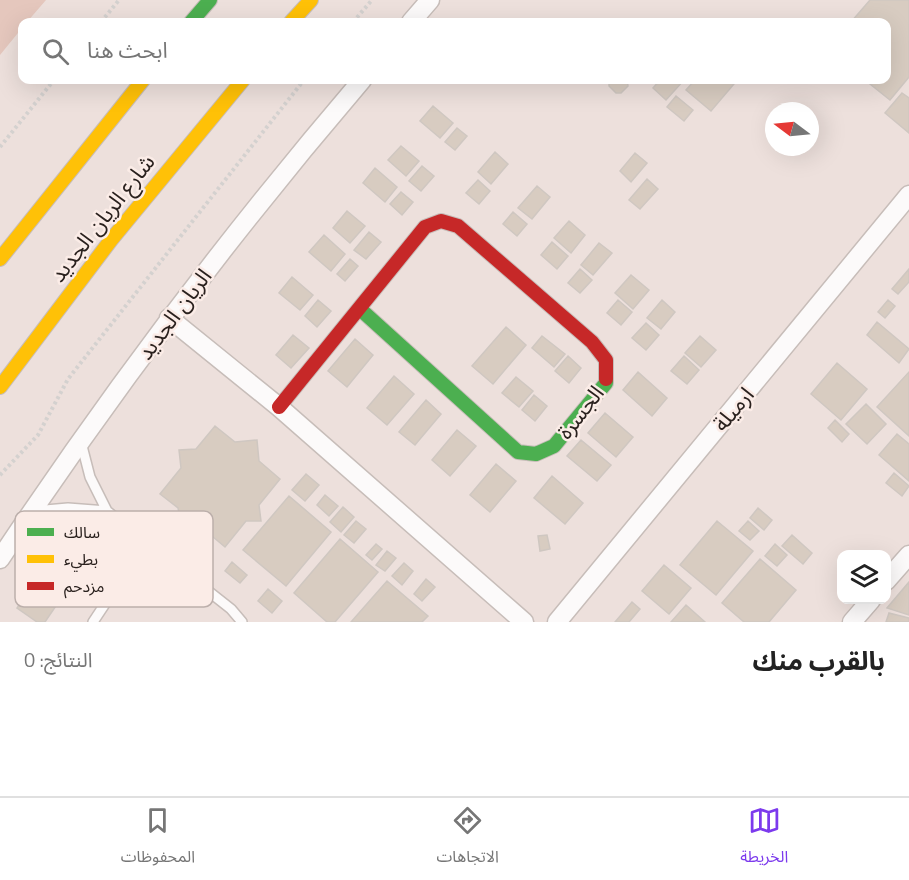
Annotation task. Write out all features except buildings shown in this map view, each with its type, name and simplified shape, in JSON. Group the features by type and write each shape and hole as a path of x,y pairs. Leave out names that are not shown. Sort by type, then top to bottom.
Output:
{"main road":[{"path":"194,18 210,0"},
{"path":"295,18 311,0"},
{"path":"0,259 140,84"},
{"name":"شارع الريان الجديد","path":"0,387 111,240 240,84"},
{"name":"الجسرة","path":"279,407 425,227 441,220 458,225 592,342 606,360 606,383 554,446 536,454 518,452 360,309"}],"street":[{"path":"414,18 430,0"},
{"name":"الريان الجديد","path":"32,511 169,318 272,185 359,84"},
{"name":"ارميلة","path":"557,622 909,195"},
{"path":"169,318 279,407 524,622"},
{"name":"الريان الجديد","path":"0,559 15,536"},
{"path":"891,575 909,555"},
{"path":"852,622 868,604"}],"lane":[{"path":"81,442 90,477 107,511"},
{"path":"32,511 68,508 107,511"},
{"path":"213,595 231,609 242,622"},
{"path":"93,622 103,607"}],"path":[{"path":"104,18 119,0"},
{"path":"356,18 372,0"},
{"path":"0,147 51,84"},
{"path":"0,475 38,435 68,379 301,84"}],"shaded area":[{"path":"0,0 46,0 30,18 18,18 18,33 0,55"}],"traffic: fast":[{"path":"194,18 210,0"},
{"path":"360,309 518,452 536,454 554,446 606,383 606,379"}],"traffic: slow":[{"path":"295,18 311,0"},
{"path":"0,259 140,84"},
{"path":"0,387 111,240 240,84"}],"traffic: jam":[{"path":"279,407 425,227 441,221 458,226 592,342 606,360 606,379"}]}
